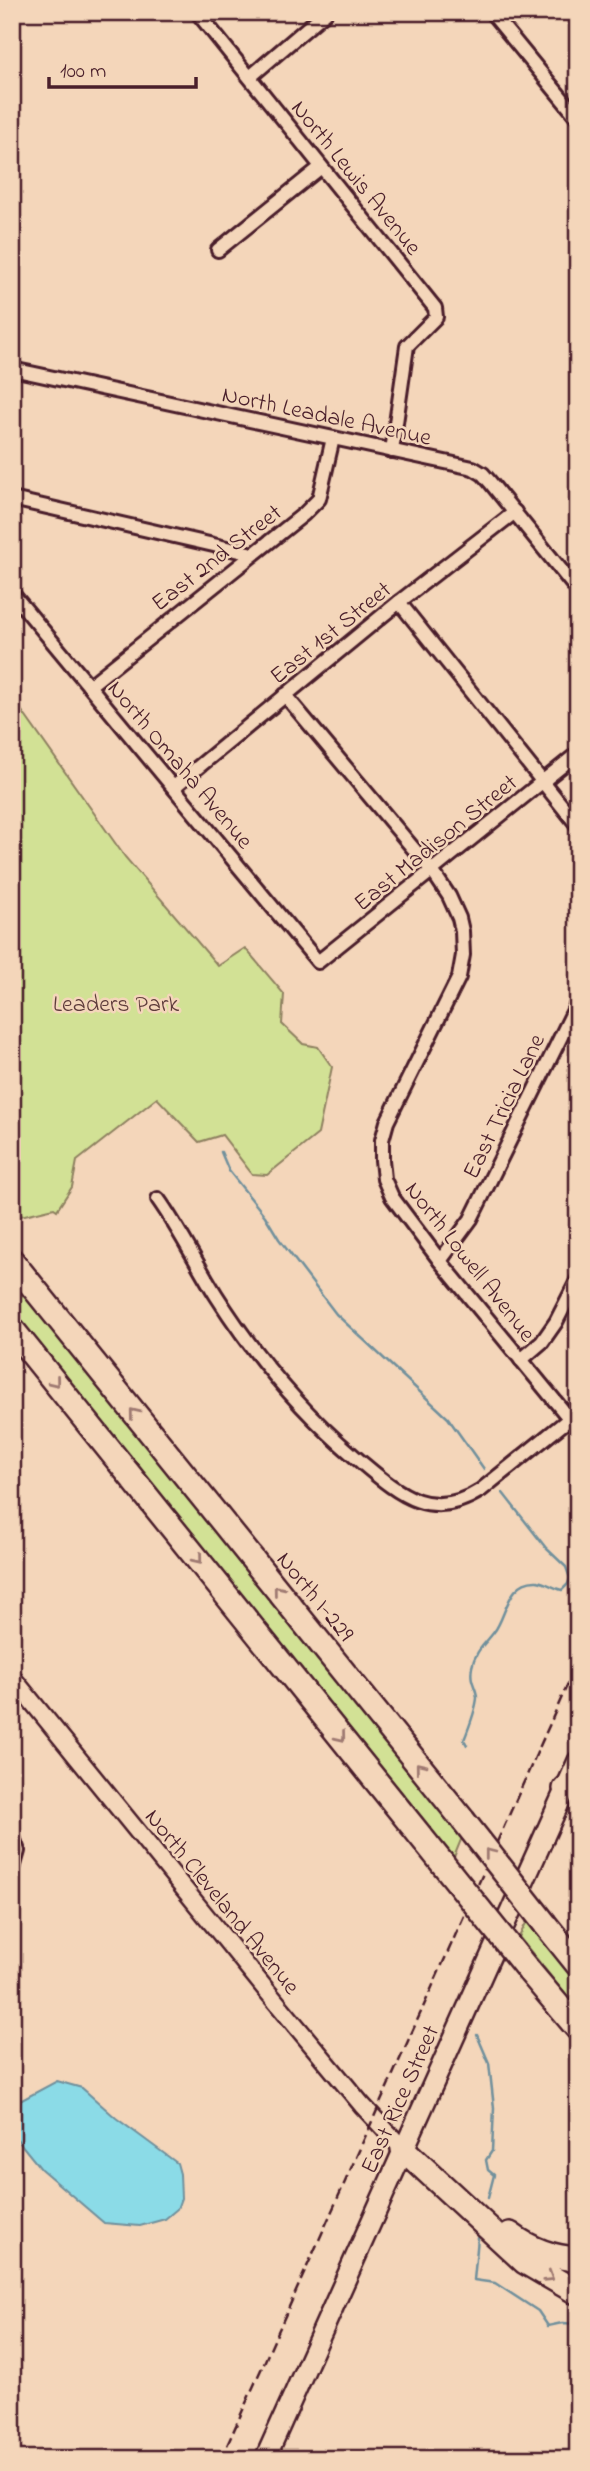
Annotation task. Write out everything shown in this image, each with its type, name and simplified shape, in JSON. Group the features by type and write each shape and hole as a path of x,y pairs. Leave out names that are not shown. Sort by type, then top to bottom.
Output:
{"highway":[{"name":"North I-229","path":"12,1261 578,1965"},
{"path":"12,1329 578,2029"},
{"path":"550,1930 578,1953"},
{"path":"403,2149 438,2168 517,2239 546,2253 578,2259"},
{"path":"403,2149 525,2262 578,2293"}],"main road":[{"name":"East Rice Street","path":"265,2459 403,2149 571,1783 578,1760"}],"street":[{"name":"North Lewis Avenue","path":"197,12 432,303 436,317 405,351 392,451"},
{"path":"250,77 326,12"},
{"path":"491,12 578,118"},
{"path":"218,250 321,167"},
{"name":"North Leadale Avenue","path":"12,369 478,470 578,591"},
{"name":"East 2nd Street","path":"89,686 304,514 319,499 333,438"},
{"path":"12,499 253,554"},
{"name":"East 1st Street","path":"174,787 515,512"},
{"name":"North Omaha Avenue","path":"12,593 318,962"},
{"path":"399,603 578,826"},
{"name":"North Lowell Avenue","path":"285,695 433,872 449,896 459,918 463,941 462,966 454,988 387,1122 382,1140 384,1179 392,1197 440,1261 573,1424"},
{"name":"East Madison Street","path":"318,962 578,753"},
{"name":"East Tricia Lane","path":"440,1261 471,1219 578,1002"},
{"path":"158,1199 176,1224 216,1296 272,1372 302,1407 340,1444 406,1497 430,1504 453,1504 467,1499 573,1424"},
{"path":"521,1360 542,1342 556,1322 578,1279"},
{"name":"North Cleveland Avenue","path":"12,1676 267,1992 362,2105 403,2149"},
{"path":"12,1835 18,1851 12,1872"}],"green space":[{"name":"Leaders Park","path":"12,697 125,857 218,966 245,948 284,994 282,1024 303,1044 318,1047 332,1067 318,1134 267,1175 252,1174 222,1135 199,1142 157,1098 77,1161 72,1187 57,1210 54,1208 12,1218"},
{"path":"12,1277 463,1835 454,1857 12,1310"},
{"path":"528,1919 578,1980 578,2010 519,1937"}],"water":[{"path":"57,2081 82,2088 116,2118 177,2163 181,2198 177,2209 165,2219 140,2226 104,2223 41,2169 16,2138 12,2120 18,2102"}],"waterway":[{"path":"221,1152 229,1171 336,1314 448,1418 484,1469"},
{"path":"467,1745 464,1740 477,1698 472,1677 473,1661 494,1632 509,1600 519,1586 527,1582 537,1581 562,1590 570,1578 566,1567 546,1548 503,1493"},
{"path":"477,2035 489,2063 494,2108 492,2151 486,2160 488,2170 494,2175 488,2198"},
{"path":"478,2238 474,2280 495,2283 538,2311 548,2326 578,2324"}],"railway":[{"path":"221,2459 578,1661"}]}
